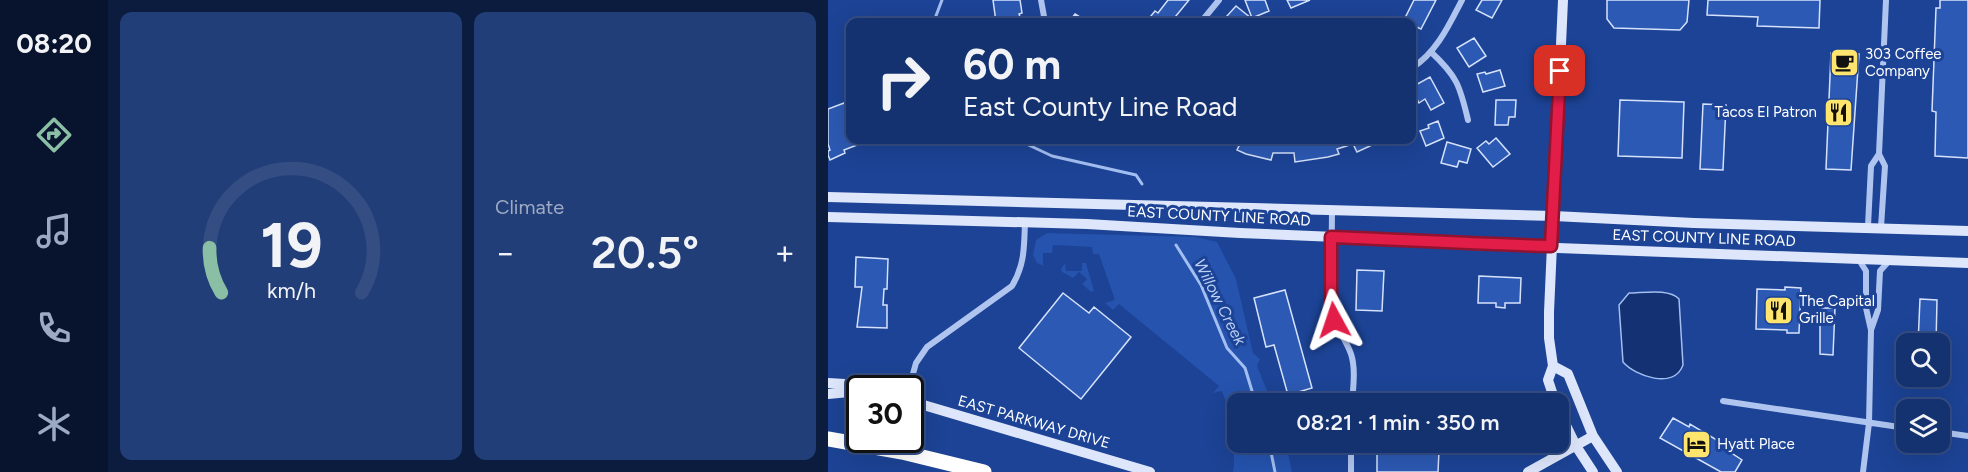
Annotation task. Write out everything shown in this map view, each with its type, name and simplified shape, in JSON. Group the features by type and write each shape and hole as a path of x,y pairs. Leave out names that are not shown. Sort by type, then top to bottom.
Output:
{"highway":[{"path":"828,438 902,452 984,472"}],"main road":[{"path":"1552,393 1548,380 1553,366 1549,320 1551,246 1563,0"},
{"name":"EAST COUNTY LINE ROAD","path":"828,197 1554,216 1694,223 1868,226 1968,231"},
{"name":"EAST COUNTY LINE ROAD","path":"828,217 1025,222 1431,241 1473,245 1551,246 1968,263"},
{"path":"1553,366 1568,374 1593,436 1617,472"},
{"path":"828,383 846,384"},
{"path":"828,394 846,392"},
{"name":"EAST PARKWAY DRIVE","path":"924,405 1150,472"},
{"path":"1569,432 1593,472"},
{"path":"1528,472 1593,436"}],"street":[{"path":"1041,0 1044,18"},
{"path":"1204,18 1219,0"},
{"path":"1416,65 1431,52 1462,0"},
{"path":"1881,227 1885,166 1879,154 1886,0"},
{"path":"1431,52 1446,66 1457,81 1468,120"},
{"path":"1868,226 1871,166 1879,154"},
{"path":"1332,211 1331,310 1352,359 1352,393"},
{"path":"913,375 916,363 927,347 1012,286 1020,273 1024,256 1025,222"},
{"path":"1858,258 1866,271 1866,308 1871,330 1869,423 1863,472"},
{"path":"1871,330 1878,309 1880,271 1890,260"},
{"path":"1723,401 1896,427"},
{"path":"1950,433 1968,436"},
{"path":"1351,472 1352,453"}],"shaded area":[{"path":"1047,233 1195,237 1217,242 1236,279 1253,353 1260,359 1257,366 1268,393 1227,393 1227,405 1222,391 1213,393 1219,386 1119,304 1113,310 1105,303 1115,300 1099,254 1093,254 1092,247 1053,245 1052,253 1043,253 1043,265 1046,267 1037,263 1033,255 1036,240"},
{"path":"1065,263 1066,271 1082,271 1082,263 1086,263 1094,291 1091,292 1082,284 1087,279 1079,272 1073,278 1062,272 1061,269"},
{"path":"1662,292 1679,299 1683,365 1672,377 1663,379 1645,376 1623,362 1619,305 1629,293"},
{"path":"1234,453 1288,453 1292,472 1233,472"}],"building":[{"path":"993,0 1020,0 1020,18 995,18"},
{"path":"1168,0 1189,0 1174,18 1149,18 1155,11 1158,13"},
{"path":"1245,0 1265,0 1269,11 1252,18"},
{"path":"1287,0 1310,0 1291,8"},
{"path":"1414,0 1436,0 1421,29 1416,27 1416,18 1405,18"},
{"path":"1482,0 1502,0 1492,18 1476,10"},
{"path":"1607,0 1689,0 1687,22 1680,30 1614,28 1607,19"},
{"path":"1708,0 1820,0 1819,28 1757,26 1758,17 1707,15"},
{"path":"1940,0 1968,0 1968,158 1935,156 1936,112 1932,111 1936,8 1940,8"},
{"path":"1236,6 1251,18 1228,18 1226,17"},
{"path":"1474,38 1486,56 1469,67 1457,48"},
{"path":"1831,53 1859,54 1851,170 1826,169"},
{"path":"1500,70 1505,86 1483,92 1477,74"},
{"path":"1430,77 1444,103 1431,110 1425,99 1419,103 1416,97 1416,85"},
{"path":"1496,100 1516,100 1515,117 1509,117 1508,125 1495,125"},
{"path":"1620,100 1684,102 1682,158 1618,156"},
{"path":"844,103 846,144 860,144 844,150 845,153 830,160 828,155 830,150 828,109"},
{"path":"1703,104 1726,105 1723,170 1700,169"},
{"path":"1438,121 1444,138 1426,146 1420,131"},
{"path":"1496,138 1510,154 1493,167 1477,148 1486,141 1489,144"},
{"path":"1447,142 1471,149 1467,163 1459,161 1457,167 1441,163"},
{"path":"1235,144 1353,144 1337,149 1339,154 1295,162 1294,153 1273,153 1271,160 1246,154 1237,150 1239,146"},
{"path":"1353,144 1374,144 1357,152"},
{"path":"856,257 888,259 887,289 884,289 883,305 887,305 887,328 857,327 862,287 855,287"},
{"path":"1357,270 1384,271 1382,311 1356,310"},
{"path":"1479,276 1521,278 1520,303 1505,303 1505,308 1496,307 1496,303 1478,303"},
{"name":"The Capital Grille","path":"1785,287 1801,288 1799,333 1787,333 1787,330 1756,329 1757,289 1785,290"},
{"path":"1285,290 1312,388 1287,393 1274,345 1266,347 1254,298"},
{"path":"1063,293 1089,313 1094,307 1131,337 1081,399 1019,348"},
{"path":"1920,299 1937,300 1936,333 1918,333"},
{"path":"1820,308 1835,308 1833,355 1820,354"},
{"name":"Hyatt Place","path":"1673,418 1689,427 1690,424 1732,449 1730,452 1742,460 1735,472 1721,472 1660,438"},
{"path":"1306,453 1336,453 1336,454"},
{"path":"1377,453 1439,453 1438,472 1377,472"}],"waterway":[{"name":"Willow Creek","path":"935,18 942,0"},
{"name":"Willow Creek","path":"1026,144 1052,156 1136,175 1142,184"},
{"name":"Willow Creek","path":"1176,245 1201,285 1227,348 1245,368 1253,393"},
{"name":"Willow Creek","path":"1271,453 1275,472"}],"place":[{"name":"303 Coffee Company","path":"1844,63"},
{"name":"Tacos El Patron","path":"1838,112"},
{"name":"The Capital Grille","path":"1778,310"},
{"name":"Hyatt Place","path":"1696,444"}],"route":[{"path":"1334,320 1331,310 1331,237 1473,245 1551,246 1560,71"}]}
